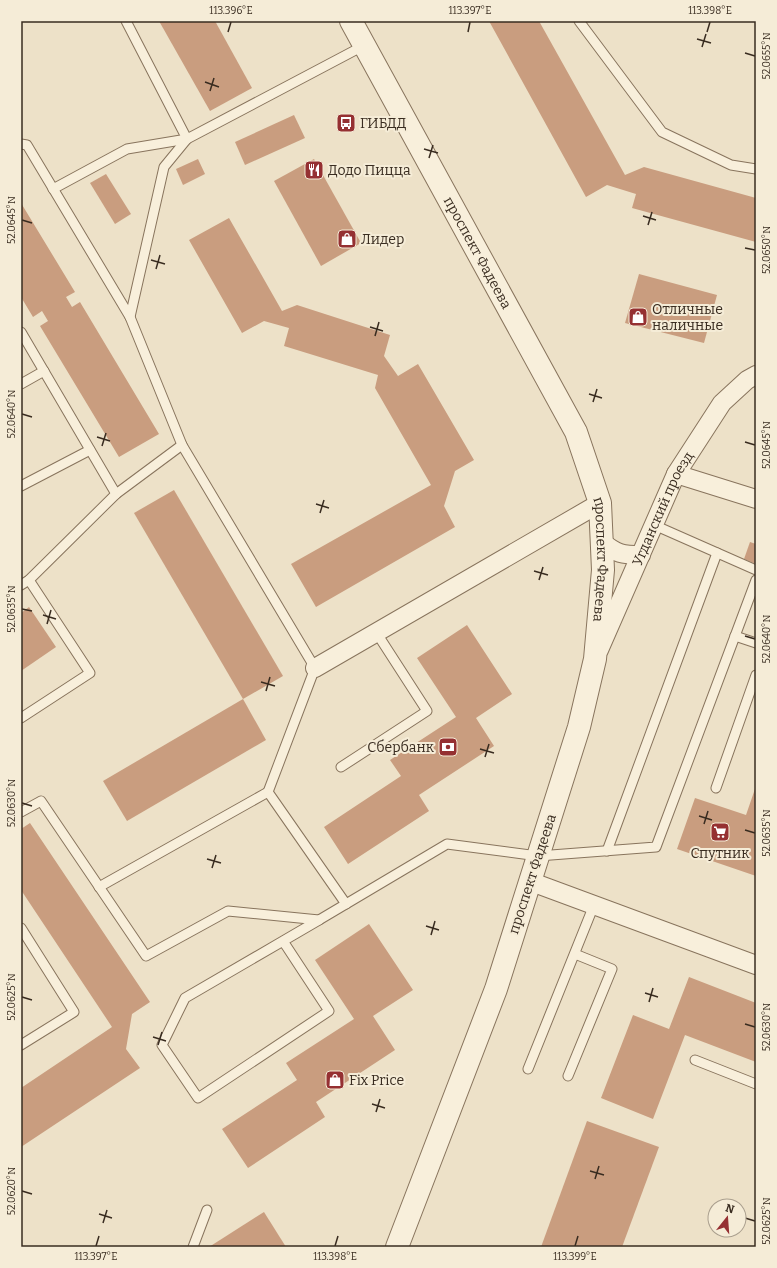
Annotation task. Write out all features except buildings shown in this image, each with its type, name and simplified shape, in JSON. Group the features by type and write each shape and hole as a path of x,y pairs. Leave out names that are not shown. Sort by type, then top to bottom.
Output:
{"street":[{"name":"проспект Фадеева","path":"351,21 576,432 600,503 602,542 603,570 595,660 579,727 496,989 397,1247"},
{"name":"Угданский проезд","path":"595,660 676,474 722,403 747,380 756,375"},
{"path":"676,474 756,499"},
{"path":"315,668 600,503"},
{"path":"602,542 614,552 624,555 641,556"},
{"path":"529,881 756,965"}],"lane":[{"path":"126,21 187,139"},
{"path":"579,21 662,132 731,165 756,169"},
{"path":"53,190 127,149 187,139 365,45"},
{"path":"130,317 164,167 187,139"},
{"path":"21,144 26,145 130,317 182,445 315,668 268,792 99,887"},
{"path":"21,332 116,494"},
{"path":"21,384 44,371"},
{"path":"21,718 90,673 25,583 116,494 182,445"},
{"path":"21,486 90,450"},
{"path":"654,525 756,570"},
{"path":"607,851 717,554"},
{"path":"283,941 329,1011 198,1098 162,1045 185,998 447,844 538,856 656,848 756,580"},
{"path":"341,767 427,711 376,632"},
{"path":"735,636 756,643"},
{"path":"716,788 756,675"},
{"path":"268,792 346,904"},
{"path":"21,812 41,801 146,956 228,911 319,920"},
{"path":"528,1069 594,905"},
{"path":"21,928 74,1012 21,1045"},
{"path":"568,1076 612,969 575,954"},
{"path":"695,1060 756,1084"},
{"path":"193,1247 207,1210"}],"place":[{"name":"ГИБДД","path":"346,123"},
{"name":"Додо Пицца","path":"314,170"},
{"name":"Лидер","path":"347,239"},
{"name":"Отличные наличные","path":"638,317"},
{"name":"Сбербанк","path":"448,747"},
{"name":"Спутник","path":"720,832"},
{"name":"Fix Price","path":"335,1080"}]}
